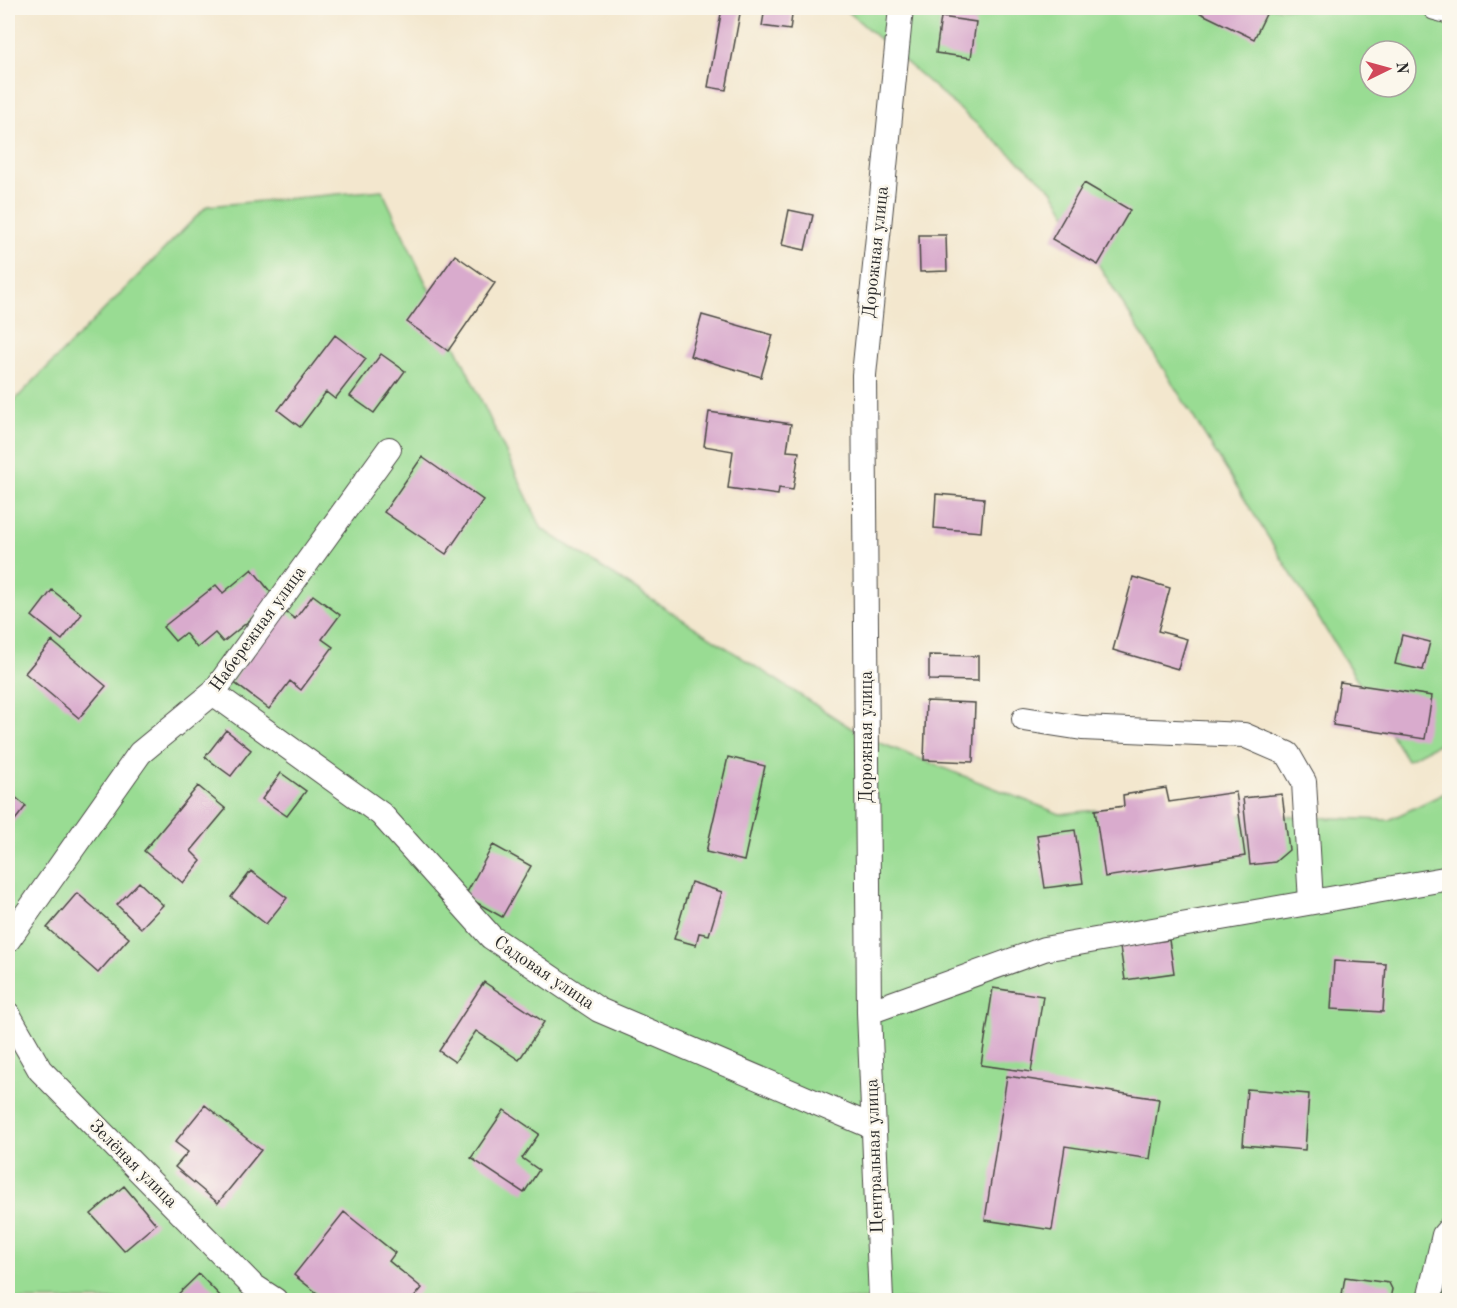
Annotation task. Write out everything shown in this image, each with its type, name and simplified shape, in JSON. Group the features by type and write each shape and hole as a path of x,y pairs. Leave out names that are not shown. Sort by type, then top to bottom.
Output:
{"street":[{"name":"Дорожная улица","path":"869,1012 864,375 901,8"},
{"path":"1435,8 1449,12"},
{"name":"Набережная улица","path":"8,940 140,753 213,693 389,449"},
{"name":"Садовая улица","path":"213,693 381,814 491,937 599,1011 873,1127"},
{"path":"1024,719 1082,728 1244,735 1288,754 1304,782 1311,902"},
{"path":"869,1012 1044,949 1449,878"},
{"name":"Центральная улица","path":"869,1012 881,1300"},
{"name":"Зелёная улица","path":"8,1014 40,1070 252,1285 275,1300"},
{"path":"1429,1300 1444,1235 1449,1228"}],"green space":[{"path":"844,8 1449,8 1449,738 1407,760 1052,190"},
{"path":"382,190 542,529 865,737 1060,814 1095,810 1389,820 1449,791 1449,1300 8,1300 8,407 207,206"}],"building":[{"path":"722,8 741,8 726,90 708,87"},
{"path":"765,8 793,8 790,30 762,26"},
{"path":"1190,8 1269,8 1254,39"},
{"path":"941,17 976,22 971,58 936,53"},
{"path":"1084,183 1130,210 1098,265 1052,239"},
{"path":"789,210 813,215 805,250 782,245"},
{"path":"919,235 946,235 947,271 920,272"},
{"path":"455,255 495,283 448,351 407,322"},
{"path":"702,315 773,335 761,377 690,356"},
{"path":"335,335 366,359 335,399 326,392 300,427 278,410"},
{"path":"381,354 405,371 374,413 350,396"},
{"path":"709,412 791,424 787,451 799,452 793,490 779,488 778,495 728,488 733,451 704,446"},
{"path":"422,457 483,500 446,554 384,512"},
{"path":"936,494 984,498 981,532 934,528"},
{"path":"252,569 276,599 223,642 215,633 197,648 185,633 175,641 163,627 216,585 223,593"},
{"path":"1133,577 1170,588 1158,631 1187,639 1178,669 1113,650"},
{"path":"52,590 82,614 62,640 32,616"},
{"path":"313,595 340,615 322,639 333,647 301,690 290,681 269,709 232,681 284,611 295,619"},
{"path":"1402,635 1430,642 1423,670 1395,664"},
{"path":"52,641 106,686 79,718 25,673"},
{"path":"929,655 978,656 978,681 929,680"},
{"path":"1340,682 1432,696 1425,739 1333,725"},
{"path":"926,701 975,703 973,762 924,760"},
{"path":"226,730 251,750 231,776 205,757"},
{"path":"728,757 765,766 744,861 706,852"},
{"path":"281,773 306,791 287,816 262,799"},
{"path":"198,786 226,809 191,851 201,861 183,883 144,851"},
{"path":"1166,788 1169,802 1236,792 1245,856 1105,877 1095,810 1124,806 1123,795"},
{"path":"8,791 26,806 8,829"},
{"path":"1282,794 1289,850 1275,862 1250,865 1243,798"},
{"path":"1075,830 1083,883 1045,888 1037,835"},
{"path":"493,845 531,866 502,917 465,896"},
{"path":"251,871 287,898 266,924 231,897"},
{"path":"139,882 163,905 141,928 117,905"},
{"path":"691,882 722,892 709,935 699,933 696,945 674,939"},
{"path":"77,893 129,938 98,973 47,928"},
{"path":"1169,940 1174,973 1125,980 1120,947"},
{"path":"1334,961 1386,964 1383,1012 1331,1009"},
{"path":"484,982 544,1022 519,1060 476,1031 455,1062 439,1051"},
{"path":"993,988 1043,996 1031,1072 981,1065"},
{"path":"1007,1076 1159,1099 1150,1159 1065,1146 1052,1230 985,1220"},
{"path":"1247,1089 1309,1094 1305,1150 1243,1145"},
{"path":"205,1105 261,1150 218,1203 175,1167 188,1152 175,1142"},
{"path":"504,1110 539,1134 522,1158 539,1170 524,1193 471,1158"},
{"path":"124,1186 156,1224 124,1251 91,1214"},
{"path":"344,1212 395,1253 389,1261 422,1288 412,1300 326,1300 294,1275"},
{"path":"199,1274 224,1300 172,1300"},
{"path":"1345,1277 1389,1283 1392,1289 1390,1300 1341,1300"}]}
